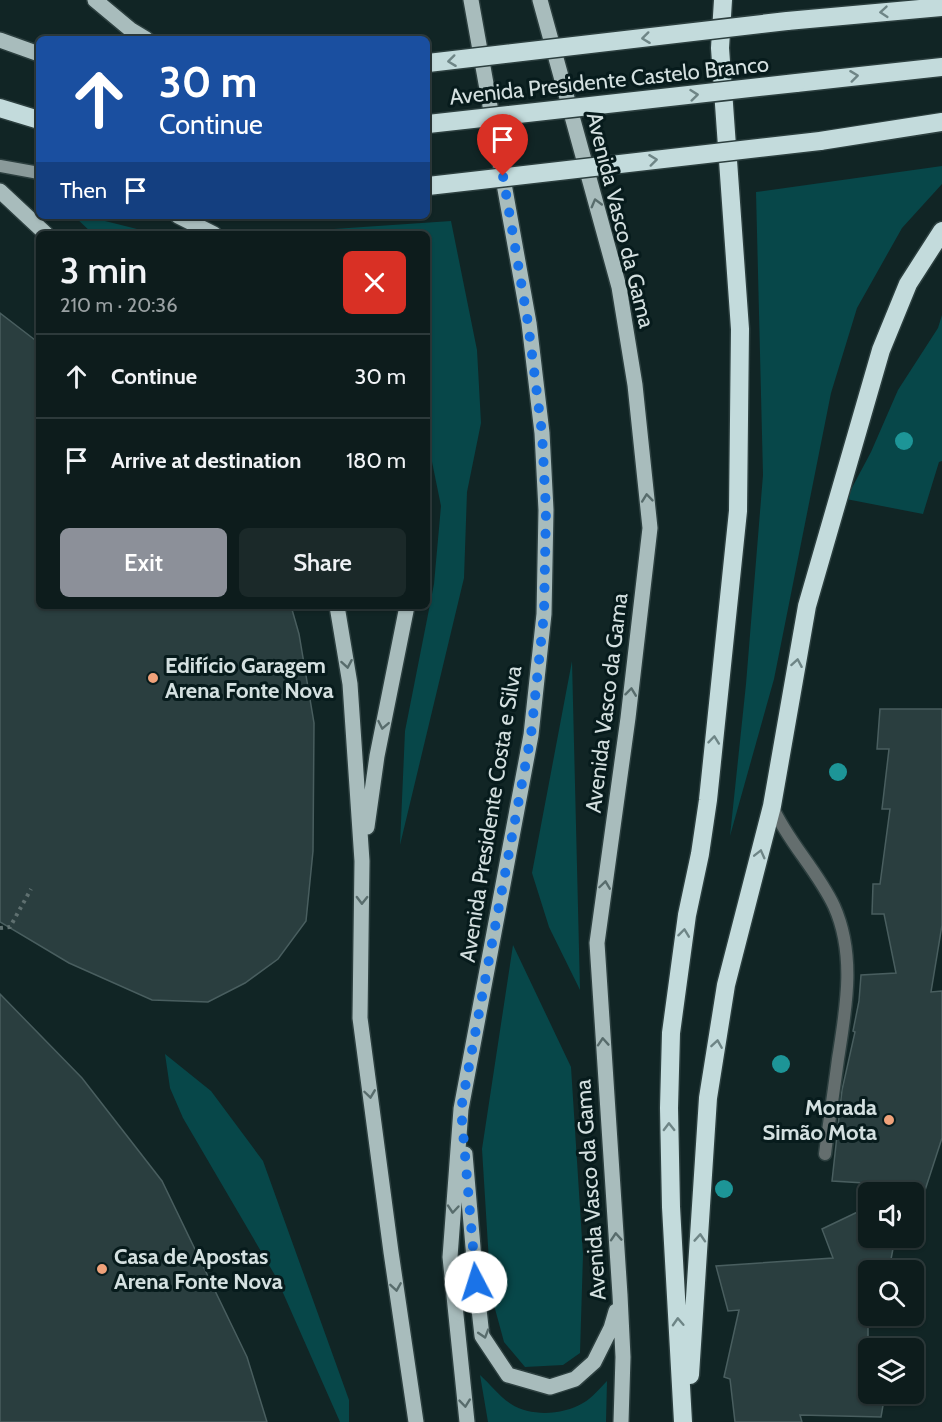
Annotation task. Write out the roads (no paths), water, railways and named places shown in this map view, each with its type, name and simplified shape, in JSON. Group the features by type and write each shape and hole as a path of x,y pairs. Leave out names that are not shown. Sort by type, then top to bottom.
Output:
{"highway":[{"path":"685,1422 671,1207 669,1108 671,1033 687,915 708,801 738,511 740,329 720,48 723,0"},
{"name":"Avenida Presidente Castelo Branco","path":"430,63 787,21 942,7"},
{"name":"Avenida Presidente Castelo Branco","path":"430,124 942,67"},
{"path":"0,108 36,119"},
{"path":"430,186 820,141 942,122"},
{"path":"685,1422 708,1098 726,985 772,806 807,606 881,350 908,284 942,231"}],"main road":[{"path":"95,0 141,36"},
{"name":"Avenida Presidente Costa e Silva","path":"467,1422 450,1257 461,1109 531,735 544,614 546,510 542,433 528,323 471,0"},
{"name":"Avenida Vasco da Gama","path":"540,0 619,287 635,385 650,528 628,718 597,943 620,1295 623,1357 621,1422"},
{"path":"0,40 36,53"},
{"path":"0,166 36,172"},
{"path":"0,191 43,231"},
{"path":"184,219 208,231"},
{"path":"338,609 350,684 362,861 360,1018 416,1422"},
{"path":"362,861 376,756 406,609"},
{"path":"461,1109 482,1336 508,1375 550,1387 575,1379 594,1362 611,1328 620,1295"}],"street":[{"path":"772,806 782,828 809,864 834,907 844,941 849,988 825,1154"}],"place":[{"name":"Edifício Garagem Arena Fonte Nova","path":"153,678"},
{"name":"Morada Simão Mota","path":"889,1120"},
{"name":"Casa de Apostas Arena Fonte Nova","path":"102,1269"}]}
